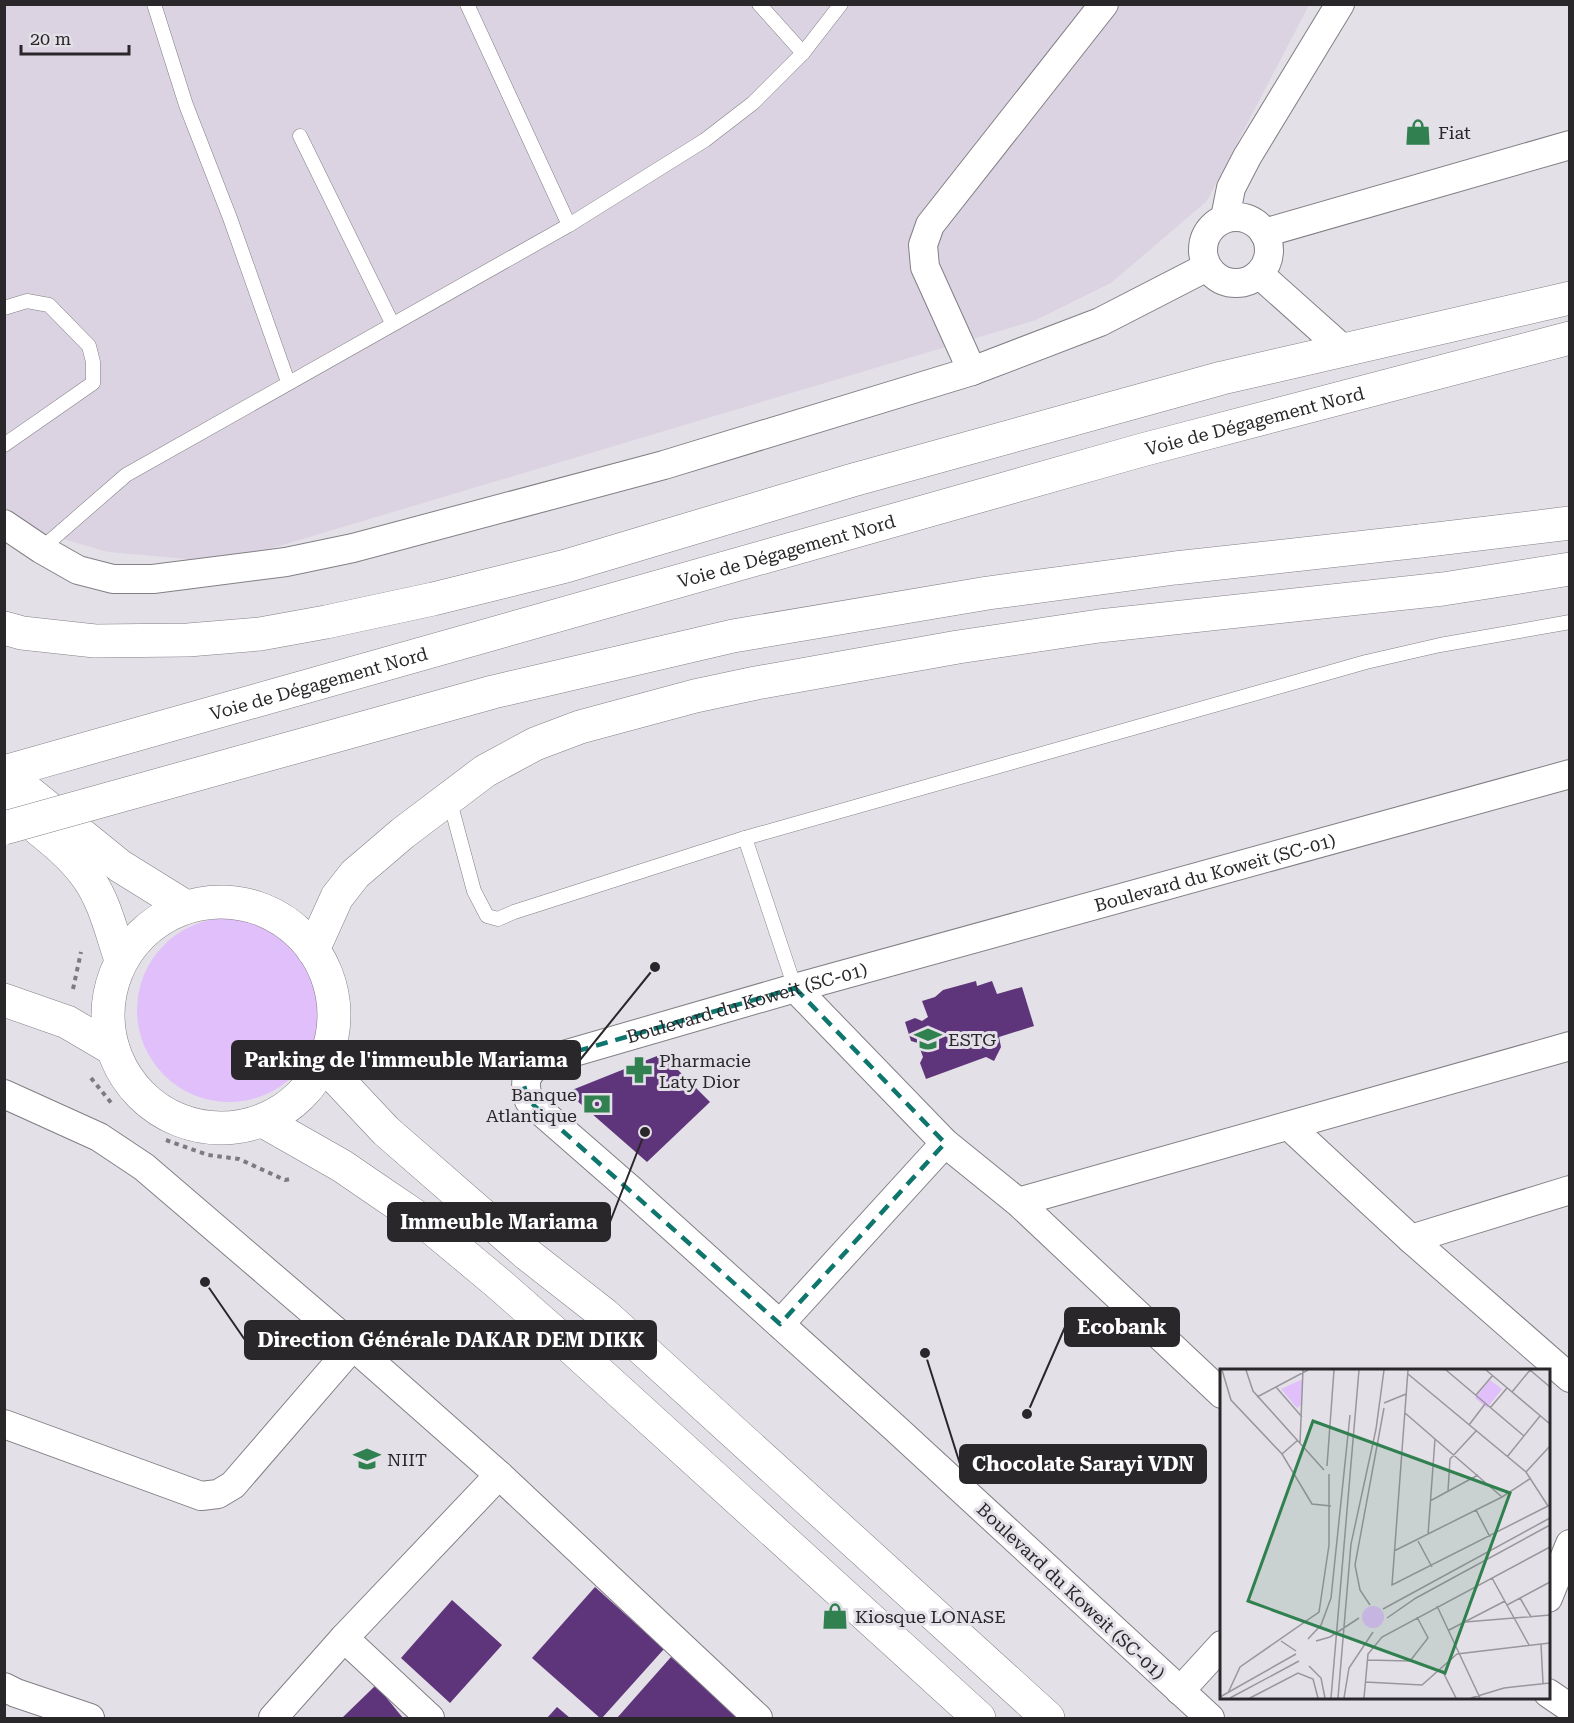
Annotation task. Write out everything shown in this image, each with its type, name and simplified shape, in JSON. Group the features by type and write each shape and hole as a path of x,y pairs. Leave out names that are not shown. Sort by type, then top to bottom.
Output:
{"main road":[{"path":"4,628 22,633 95,641 188,640 260,634 326,622 433,599 566,566 864,477 1222,378 1569,298"},
{"name":"Voie de Dégagement Nord","path":"4,772 1142,450 1569,338"},
{"path":"4,828 493,692 733,636 988,593 1175,568 1569,523"},
{"path":"313,950 337,897 355,874 448,797 485,771 535,744 580,726 695,696 756,683 958,647 1099,626 1443,589 1569,569"},
{"path":"4,772 120,866 186,907"},
{"path":"4,801 63,851 89,879 102,906 121,960"},
{"path":"214,902 243,904 270,913 294,929 313,950 330,986 334,1025 323,1064 313,1082 299,1098 282,1111 263,1121 233,1128 202,1127 172,1118 146,1101 126,1077 113,1049 108,1027 108,1004 112,981 121,960 139,937 161,919 186,907 214,902"},
{"path":"4,1000 67,1022 113,1049"},
{"path":"323,1064 386,1131 527,1254 605,1315 1048,1719"},
{"path":"263,1121 342,1166 427,1224 499,1284 979,1719"}],"street":[{"path":"972,371 925,267 923,245 926,235 930,225 1104,4"},
{"path":"1225,218 1231,188 1247,158 1340,4"},
{"path":"1264,233 1569,145"},
{"path":"1240,217 1254,222 1264,233 1268,247 1267,261 1259,274 1246,281 1232,283 1218,278 1207,267 1203,253 1204,238 1212,226 1225,218 1240,217"},
{"path":"4,524 78,570 113,579 153,579 215,573 286,562 353,548 664,465 972,371 1100,322 1207,267"},
{"path":"1259,274 1344,350"},
{"name":"Boulevard du Koweit (SC-01)","path":"1210,1719 780,1324 529,1101 524,1086 530,1071 543,1061 795,988 1569,774"},
{"path":"795,988 945,1143 1018,1202 1220,1393"},
{"path":"1018,1202 1569,1046"},
{"path":"6,1099 99,1137 144,1167 353,1346 498,1475 758,1719"},
{"path":"1289,1126 1411,1239 1569,1378"},
{"path":"780,1324 945,1143"},
{"path":"1411,1239 1569,1190"},
{"path":"4,1424 201,1496 219,1494 233,1485 353,1346"},
{"path":"273,1719 344,1638 498,1475"},
{"path":"1550,1593 1569,1544"},
{"path":"344,1638 430,1719"},
{"path":"1180,1691 1220,1646"},
{"path":"1550,1694 1569,1708"},
{"path":"8,1695 90,1719"}],"lane":[{"path":"154,4 186,105 230,218 288,382"},
{"path":"467,4 568,225"},
{"path":"759,4 803,53"},
{"path":"41,549 126,475 568,225 705,140 753,103 803,53 841,4"},
{"path":"300,136 392,323"},
{"path":"4,308 27,301 49,305 89,346 93,362 93,383 4,445"},
{"path":"448,797 474,891 487,916 498,919 745,838 1366,662 1440,645 1569,622"},
{"path":"745,838 795,988"}],"highlighted area":[{"path":"795,988 945,1143 780,1324 529,1101 524,1086 530,1071 543,1061"}],"shaded area":[{"path":"4,5 1309,5 1207,201 1111,283 1036,320 229,561 108,552 25,528 5,518"},
{"path":"229,918 247,919 264,925 280,933 294,945 306,959 314,975 320,992 320,1028 314,1045 306,1061 294,1075 280,1087 264,1095 247,1101 229,1102 211,1101 194,1095 178,1087 164,1075 152,1061 144,1045 138,1028 137,1010 138,992 144,975 152,959 164,945 178,933 194,925 211,919"}],"building":[{"path":"976,981 977,986 992,981 997,994 1022,987 1034,1026 999,1037 1001,1047 994,1061 986,1057 926,1079 920,1063 923,1057 918,1043 911,1041 905,1022 915,1018 922,1021 928,1017 922,1001 935,997 943,990"},
{"path":"662,1054 710,1102 647,1162 567,1092"},
{"path":"595,1587 664,1649 602,1718 532,1658"},
{"path":"452,1600 502,1645 450,1703 401,1658"},
{"path":"671,1657 739,1718 617,1718"},
{"path":"376,1685 403,1718 342,1718"},
{"path":"557,1707 570,1718 547,1718"}],"place":[{"name":"Fiat","path":"1418,132"},
{"name":"Parking de l'immeuble Mariama","path":"655,967"},
{"name":"ESTG","path":"928,1039"},
{"name":"Pharmacie Laty Dior","path":"639,1070"},
{"name":"Banque Atlantique","path":"597,1104"},
{"name":"Immeuble Mariama","path":"645,1132"},
{"name":"Direction Générale DAKAR DEM DIKK","path":"205,1282"},
{"name":"Chocolate Sarayi VDN","path":"925,1353"},
{"name":"Ecobank","path":"1027,1414"},
{"name":"NIIT","path":"367,1459"},
{"name":"Kiosque LONASE","path":"835,1616"}]}
